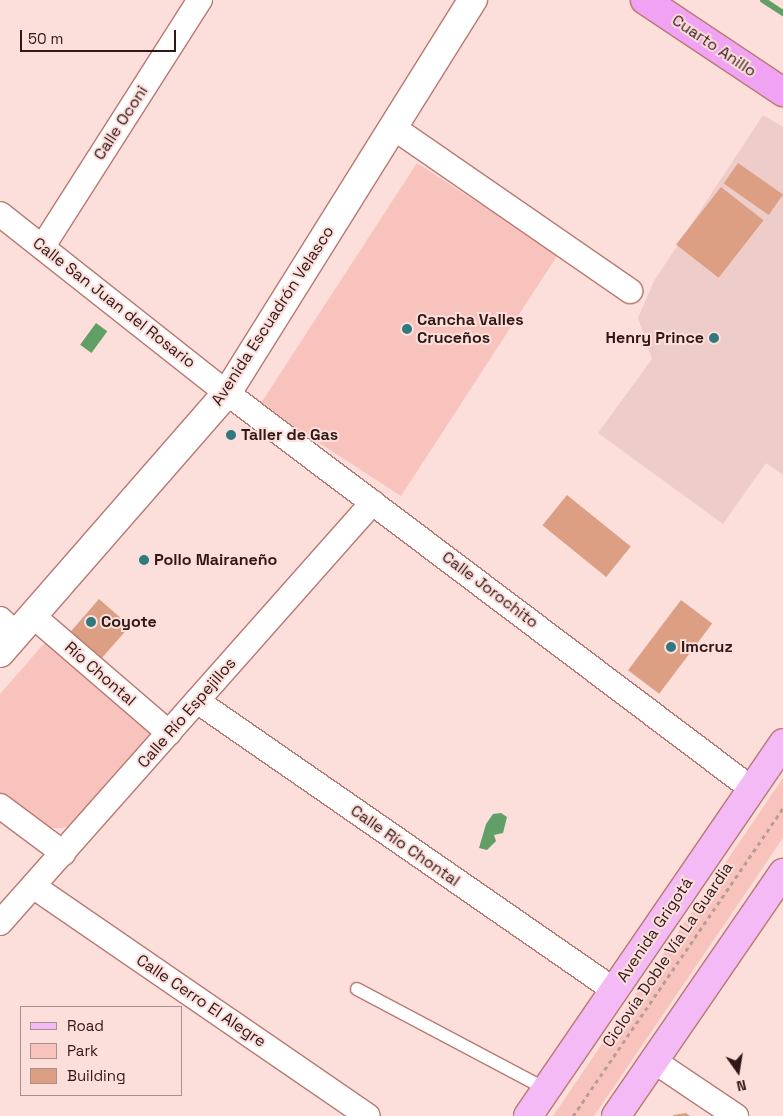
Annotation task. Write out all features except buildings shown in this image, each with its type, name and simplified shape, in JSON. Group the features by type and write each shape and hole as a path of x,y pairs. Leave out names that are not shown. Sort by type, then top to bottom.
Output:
{"highway":[{"name":"Cuarto Anillo","path":"645,0 783,92"}],"main road":[{"name":"Avenida Grigotá","path":"528,1116 783,743"},
{"path":"616,1116 783,873"}],"street":[{"name":"Calle Oconi","path":"43,246 200,0"},
{"name":"Avenida Escuadrón Velasco","path":"12,630 227,392 473,0"},
{"path":"394,128 630,291"},
{"name":"Calle San Juan del Rosario","path":"0,214 227,392"},
{"name":"Calle Jorochito","path":"227,392 752,789"},
{"name":"Calle Río Espejillos","path":"0,923 373,502"},
{"name":"Río Chontal","path":"12,630 168,733"},
{"name":"Calle Río Chontal","path":"196,702 614,990"},
{"path":"0,806 62,853"},
{"name":"Calle Cerro El Alegre","path":"33,886 368,1116"},
{"path":"654,1060 736,1116"}],"lane":[{"path":"357,989 546,1089"}],"path":[{"name":"Ciclovía Doble Vía La Guardia","path":"573,1116 783,808"}],"shaded area":[{"name":"Henry Prince","path":"763,115 783,127 783,475 766,463 723,524 598,433 652,359 638,318 654,281"},
{"path":"96,323 107,331 91,353 80,345"},
{"path":"501,813 507,817 503,833 494,835 496,841 487,850 479,848 486,824 493,814"}],"green space":[{"name":"Cancha Valles Cruceños","path":"417,163 558,254 401,496 260,405"},
{"path":"48,639 157,731 71,826 62,828 49,828 0,794 0,694"},
{"path":"783,778 783,838 594,1116 553,1116"}],"waterway":[{"path":"763,0 783,13"}],"place":[{"name":"Cancha Valles Cruceños","path":"407,329"},
{"name":"Henry Prince","path":"714,338"},
{"name":"Taller de Gas","path":"231,435"},
{"name":"Pollo Mairaneño","path":"144,560"},
{"name":"Coyote","path":"91,622"},
{"name":"Imcruz","path":"671,647"}]}
